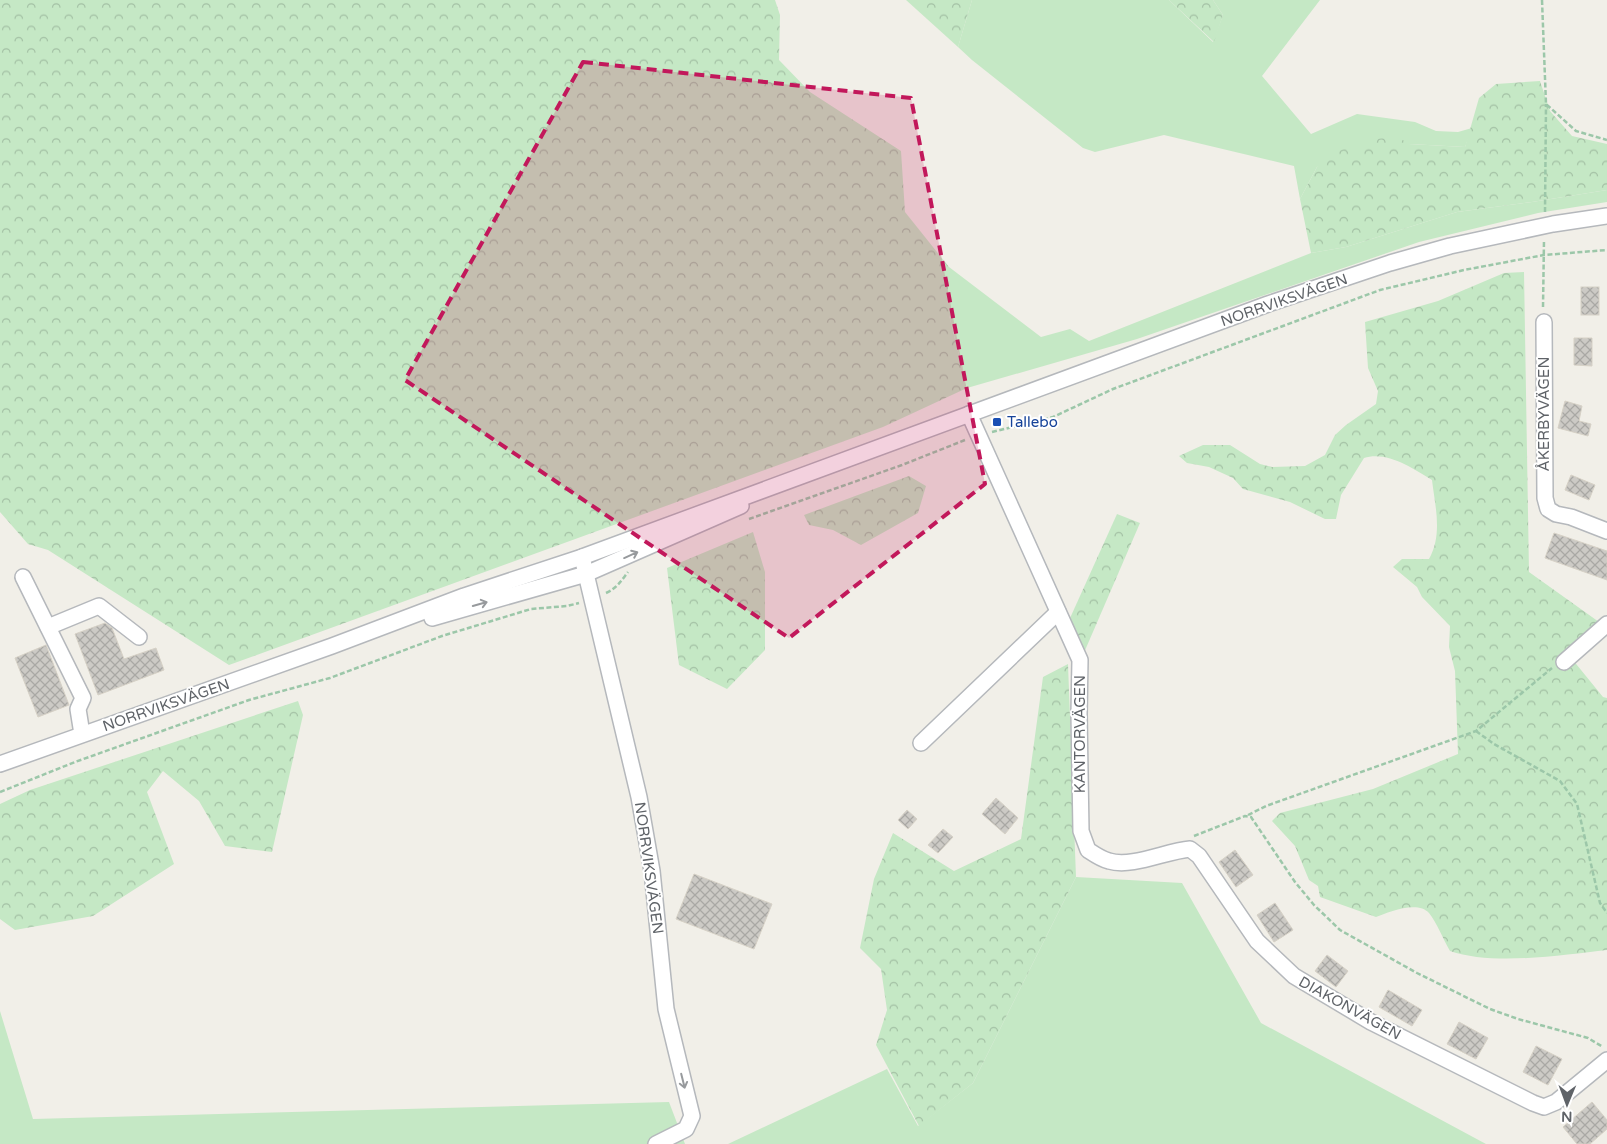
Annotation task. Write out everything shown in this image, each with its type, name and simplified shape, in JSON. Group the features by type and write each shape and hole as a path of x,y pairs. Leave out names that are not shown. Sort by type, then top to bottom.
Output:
{"street":[{"name":"NORRVIKSVÄGEN","path":"0,764 332,646 464,596 677,522 1268,304 1390,263 1450,246 1553,224 1607,216"},
{"name":"ÅKERBYVÄGEN","path":"1544,322 1545,489 1548,510 1607,531"},
{"path":"921,743 1058,612 969,414"},
{"name":"NORRVIKSVÄGEN","path":"332,646 586,574 722,515 831,464"},
{"name":"NORRVIKSVÄGEN","path":"464,596 518,570 603,540 677,522"},
{"name":"NORRVIKSVÄGEN","path":"582,556 639,797 652,871 666,1009 692,1116 686,1128 656,1144"},
{"path":"23,577 83,698 78,709 82,734"},
{"path":"48,627 99,606 139,637"},
{"name":"KANTORVÄGEN","path":"1058,612 1080,660 1081,831 1088,850 1096,855"},
{"path":"1564,662 1607,624"},
{"name":"DIAKONVÄGEN","path":"1096,855 1110,862 1123,862 1137,861 1177,850 1190,849 1199,856 1257,941 1294,976 1371,1022 1533,1103 1544,1107 1556,1102 1607,1060"}],"path":[{"path":"1542,0 1546,104 1545,200"},
{"path":"1546,104 1576,131 1607,140"},
{"path":"748,519 902,465 979,435 1053,417 1113,389 1380,290 1464,270 1544,255 1607,250"},
{"path":"1544,255 1544,322"},
{"path":"0,792 75,762 249,700 330,678 442,636 531,609 567,606 593,600 613,590 631,570"},
{"path":"1191,836 1247,816 1266,806 1476,731 1556,665 1564,662"},
{"path":"1476,731 1494,744 1560,781 1577,804 1600,903 1607,913"},
{"path":"1247,816 1251,817 1314,906 1340,930 1417,973 1490,1009 1518,1020 1588,1038 1607,1050"}],"highlighted area":[{"path":"583,62 911,98 985,484 789,638 405,380"}],"green space":[{"path":"0,0 775,0 780,15 779,60 810,92 901,151 905,212 949,267 949,315 967,388 883,427 229,665 48,550 28,544 0,512"},
{"path":"906,0 972,0 958,47"},
{"path":"972,0 1169,0 1213,42 1223,15 1213,0 1320,0 1262,76 1311,134 1357,114 1415,122 1436,131 1458,132 1472,128 1465,147 1409,144 1317,167 1300,199 1294,166 1164,135 1095,152 1083,148 958,47"},
{"path":"1169,0 1213,0 1223,15 1214,42"},
{"path":"1540,81 1550,111 1572,136 1607,144 1607,190 1457,212 1346,247 1311,253 1300,199 1317,167 1338,151 1375,139 1398,137 1409,144 1465,147 1479,98 1496,84"},
{"path":"1607,190 1607,202 1538,213 1419,242 1137,339 967,388 949,315 949,267 1041,337 1070,329 1089,341 1311,253 1346,247 1457,212"},
{"path":"1524,272 1529,572 1599,622 1568,654 1603,697 1607,698 1607,950 1507,959 1486,958 1450,951 1432,917 1424,909 1418,907 1403,908 1376,917 1320,897 1318,886 1309,880 1295,846 1272,821 1280,813 1373,789 1458,754 1455,671 1449,647 1450,626 1422,597 1417,587 1393,567 1402,559 1429,559 1436,540 1437,530 1432,480 1408,466 1390,459 1373,456 1364,458 1341,495 1336,519 1325,519 1290,502 1243,489 1233,478 1209,467 1187,463 1179,456 1203,445 1230,445 1260,464 1272,467 1305,466 1325,455 1335,435 1376,404 1378,391 1368,368 1365,322 1438,301 1504,273"},
{"path":"909,476 926,486 918,513 861,545 833,530 809,525 804,515"},
{"path":"1117,514 1140,523 1083,655 1066,627"},
{"path":"753,532 765,572 765,650 727,689 679,665 667,568"},
{"path":"1068,664 1076,877 973,1083 919,1126 876,1045 887,1010 881,969 860,948 874,879 893,833 954,871 1021,839 1043,677"},
{"path":"298,701 303,715 272,852 225,846 199,801 163,771 147,792 174,864 93,916 15,930 0,919 0,804 30,790"},
{"path":"1076,877 1182,883 1261,1023 1486,1144 728,1144 887,1069 918,1126 973,1083"},
{"path":"0,1011 33,1119 669,1102 685,1144 0,1144"}],"building":[{"path":"1581,287 1599,287 1599,315 1581,315"},
{"path":"1574,338 1592,338 1592,366 1574,365"},
{"path":"1565,401 1582,406 1579,421 1591,424 1588,436 1558,428"},
{"path":"1571,475 1595,485 1589,500 1565,490"},
{"path":"1554,533 1607,551 1607,580 1545,558"},
{"path":"105,623 112,628 124,659 156,648 164,670 98,695 75,634"},
{"path":"46,645 69,705 38,717 15,658"},
{"path":"996,798 1018,818 1005,834 982,814"},
{"path":"907,810 917,819 908,829 898,820"},
{"path":"943,829 953,837 938,853 928,845"},
{"path":"1235,850 1253,875 1236,887 1219,862"},
{"path":"694,874 772,904 754,949 676,919"},
{"path":"1275,903 1293,930 1274,942 1257,915"},
{"path":"1327,955 1348,971 1336,987 1315,971"},
{"path":"1388,990 1422,1010 1412,1026 1379,1007"},
{"path":"1459,1022 1488,1038 1476,1059 1447,1044"},
{"path":"1536,1046 1562,1059 1548,1085 1523,1072"},
{"path":"1592,1102 1607,1120 1607,1129 1590,1144 1577,1144 1563,1127"}],"place":[{"name":"Tallebo","path":"997,422"}]}
